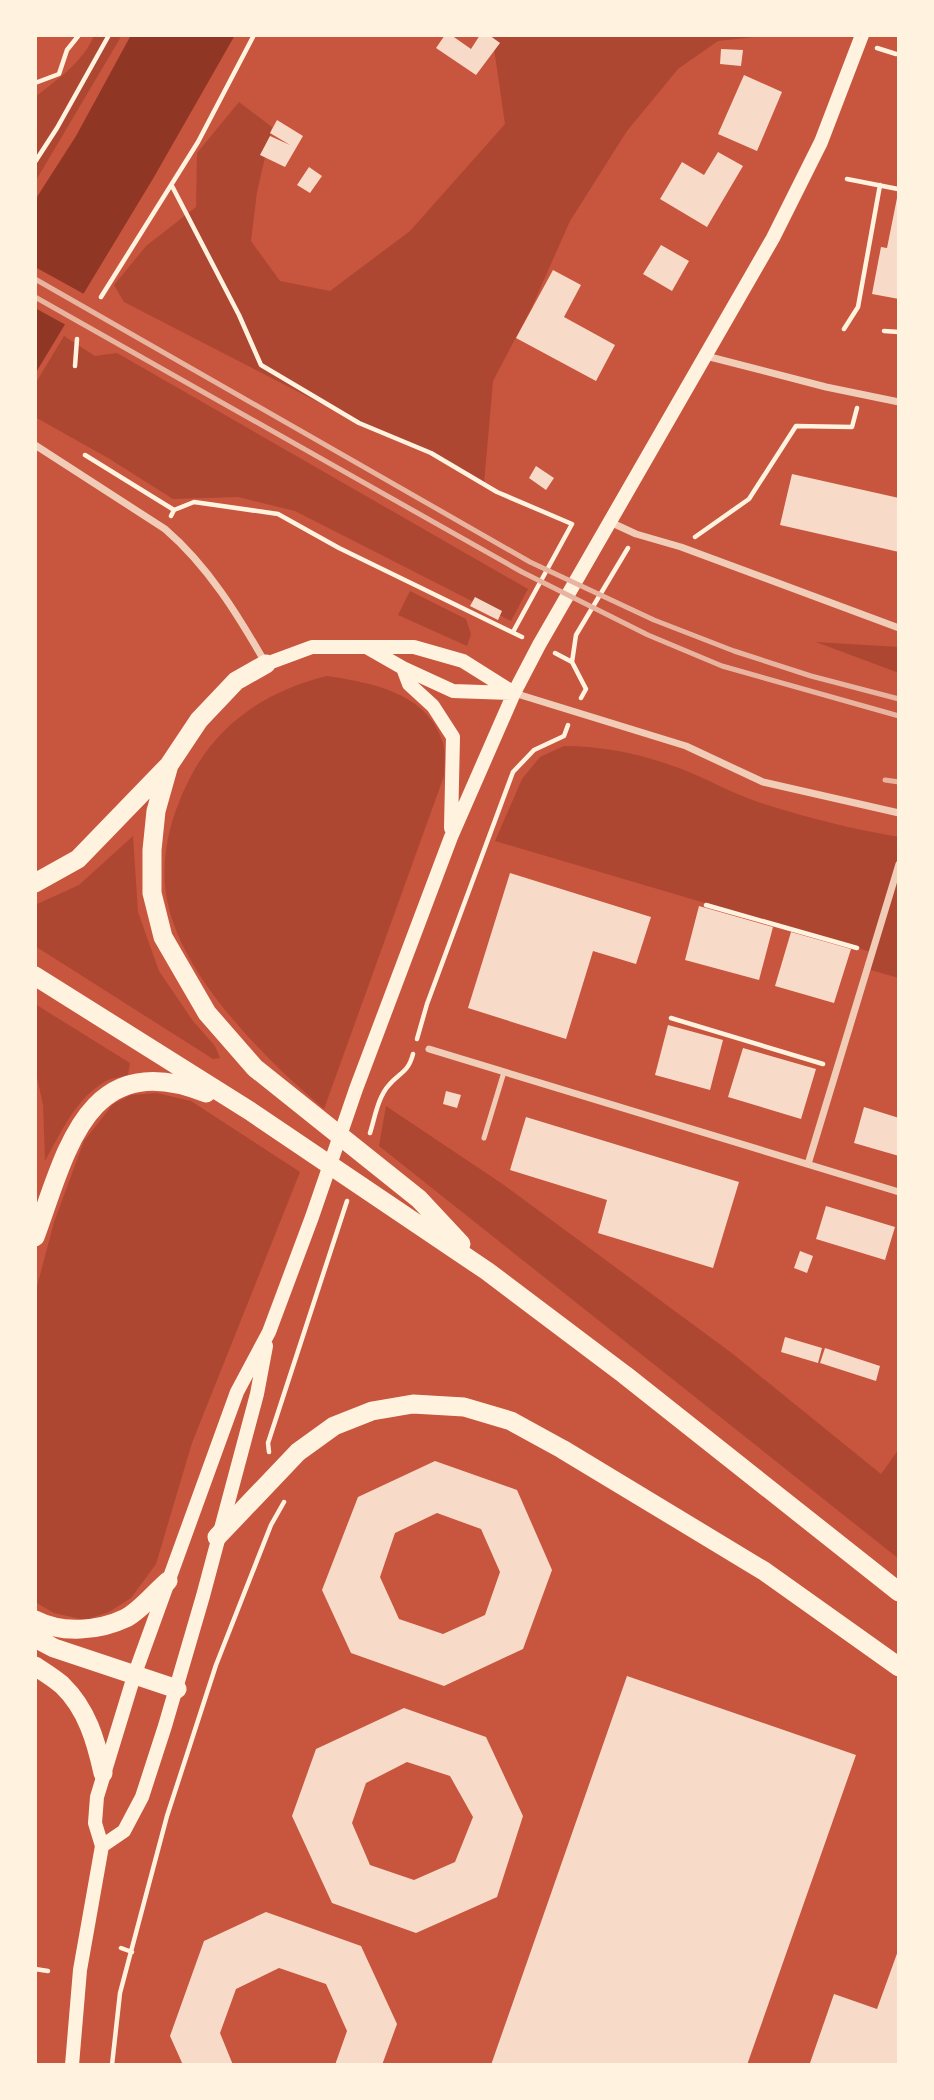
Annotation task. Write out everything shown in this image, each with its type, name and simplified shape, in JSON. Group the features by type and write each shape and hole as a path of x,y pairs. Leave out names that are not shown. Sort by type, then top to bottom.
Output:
{"highway":[{"path":"35,883 78,859 169,765 200,720 236,681 266,664"},
{"path":"169,765 156,811 152,893 163,937 207,1013 255,1068 419,1199 487,1271"},
{"path":"35,976 250,1111 487,1271 625,1375 899,1592"},
{"path":"35,1237 64,1158 79,1128 94,1105 118,1088 149,1079 187,1086 250,1111"},
{"path":"217,1537 298,1452 334,1426 372,1411 413,1404 464,1407 511,1421 562,1449 764,1571 899,1667"},
{"path":"35,1620 46,1626 85,1630 127,1617 168,1581"},
{"path":"35,1638 54,1648 177,1689"},
{"path":"35,1666 62,1686 81,1710 94,1735 103,1773"}],"main road":[{"path":"74,2061 82,1957 102,1846 94,1823 103,1773 134,1676 237,1392 269,1332 356,1089 451,837 514,693 539,645 773,238 821,142 862,35"},
{"path":"266,664 312,647 414,647 464,661 514,693"},
{"path":"366,647 453,691 514,693"},
{"path":"403,668 409,684 433,706 453,737 451,837"},
{"path":"102,1846 124,1831 142,1797 177,1689 257,1394 269,1332"}],"street":[{"path":"705,356 899,402"},
{"path":"35,445 164,529 181,543 233,606 266,664"},
{"path":"609,522 899,628"},
{"path":"514,693 686,746 763,782 899,813"},
{"path":"808,1164 899,864"},
{"path":"429,1049 899,1192"}],"lane":[{"path":"484,1138 504,1072"}],"path":[{"path":"35,83 59,74 67,50 79,35"},
{"path":"35,162 109,35"},
{"path":"101,297 198,142 254,35"},
{"path":"847,178 898,189"},
{"path":"844,330 858,307 880,185"},
{"path":"172,186 239,315 261,365 359,423 431,453 497,492 572,524 513,632"},
{"path":"884,331 899,332"},
{"path":"75,366 77,339"},
{"path":"681,547 749,499 796,426 852,427 861,394"},
{"path":"80,452 174,510"},
{"path":"164,529 174,510 194,502 278,514 339,548 539,645"},
{"path":"382,1095 390,1083 408,1068 427,1004 513,772 534,750 564,736 586,689 572,662 576,635 636,534"},
{"path":"706,905 871,953"},
{"path":"671,1018 837,1069"},
{"path":"112,2065 120,1993 167,1816 216,1665 271,1525 292,1489 291,1483 270,1462 268,1443 323,1273"},
{"path":"121,1948 132,1952"},
{"path":"36,1969 48,1971"}],"shaded area":[{"path":"94,35 122,35 35,182 35,97 77,61"},
{"path":"131,35 235,35 154,177 35,374 35,200 76,136"},
{"path":"492,35 774,35 718,41 678,69 627,131 570,221 531,309 493,381 484,484 431,453 359,423 124,302 114,285 146,246 196,207 197,153 239,102 272,127 257,192 251,241 280,281 330,291 410,231 505,124"},
{"path":"64,336 95,356 117,353 528,589 511,621 295,511 238,497 173,499 35,417 35,384"},
{"path":"410,591 466,619 471,634 467,646 398,615"},
{"path":"816,642 899,647 899,673"},
{"path":"327,676 380,687 412,702 425,712 436,726 443,743 445,760 444,776 324,1109 251,1040 206,984 187,954 174,924 166,894 165,863 169,833 178,804 191,776 216,740 231,724 266,700 285,690"},
{"path":"564,746 608,749 651,759 775,807 810,818 899,837 899,978 867,969 871,952 495,841 522,779 540,757"},
{"path":"133,836 138,912 159,971 193,1021 215,1046 220,1058 213,1059 35,946 35,905 79,885"},
{"path":"35,1004 130,1063 128,1075 106,1081 95,1088 78,1106 45,1161 43,1105 35,1068"},
{"path":"157,1093 191,1101 300,1172 192,1443 156,1564 131,1598 109,1612 85,1620 54,1613 35,1602 35,1294 54,1222 84,1141 113,1104 131,1095"},
{"path":"386,1106 504,1185 733,1354 881,1474 899,1449 899,1559 379,1146"}],"pier":[{"path":"35,267 84,294 87,289 89,291 64,332 66,325 35,308"}],"building":[{"path":"445,35 451,35 471,49 480,35 489,35 500,43 476,75 436,48"},
{"path":"721,49 743,50 741,66 720,64"},
{"path":"744,75 782,92 757,151 718,134"},
{"path":"277,120 303,136 285,167 260,155 270,136 290,145 270,133"},
{"path":"718,152 743,166 707,227 660,199 682,162 704,175"},
{"path":"309,167 322,176 310,193 297,185"},
{"path":"898,193 899,299 872,294 881,247 887,248"},
{"path":"661,245 689,261 672,291 643,274"},
{"path":"553,270 581,285 564,317 615,345 596,381 516,338"},
{"path":"536,466 554,478 546,490 529,478"},
{"path":"792,474 899,498 899,552 780,525"},
{"path":"475,597 502,611 498,620 470,606"},
{"path":"510,873 651,917 636,964 593,951 566,1039 468,1008"},
{"path":"699,906 773,927 759,980 685,960"},
{"path":"791,932 851,949 834,1003 775,986"},
{"path":"668,1025 723,1040 710,1090 655,1075"},
{"path":"743,1048 816,1069 801,1119 728,1097"},
{"path":"446,1091 461,1095 457,1108 443,1104"},
{"path":"864,1107 899,1118 899,1156 854,1143"},
{"path":"526,1117 739,1182 713,1268 598,1233 607,1200 510,1170"},
{"path":"826,1206 895,1227 885,1260 816,1239"},
{"path":"800,1251 813,1256 807,1273 794,1268"},
{"path":"785,1337 822,1348 818,1363 781,1352"},
{"path":"825,1348 880,1366 876,1381 820,1363"},
{"path":"435,1461 517,1490 552,1570 523,1649 444,1686 351,1653 322,1590 358,1497","holes":["437,1513 481,1529 500,1572 485,1615 443,1634 399,1619 380,1577 395,1533"]},
{"path":"627,1676 856,1755 747,2065 491,2065"},
{"path":"404,1708 486,1737 523,1816 497,1897 416,1933 332,1903 292,1816 316,1749","holes":["407,1762 450,1776 473,1817 455,1862 414,1880 370,1865 352,1823 366,1783"]},
{"path":"266,1912 361,1946 397,2024 382,2065 335,2065 347,2031 326,1984 279,1968 236,1989 220,2033 233,2065 183,2065 170,2036 204,1941"},
{"path":"899,1948 899,2065 810,2063 834,1994 877,2009"}],"railway":[{"path":"35,279 530,562 654,620 734,651 811,676 899,699"},
{"path":"35,297 522,572 648,635 722,666 899,716"},
{"path":"885,780 899,782"}]}
